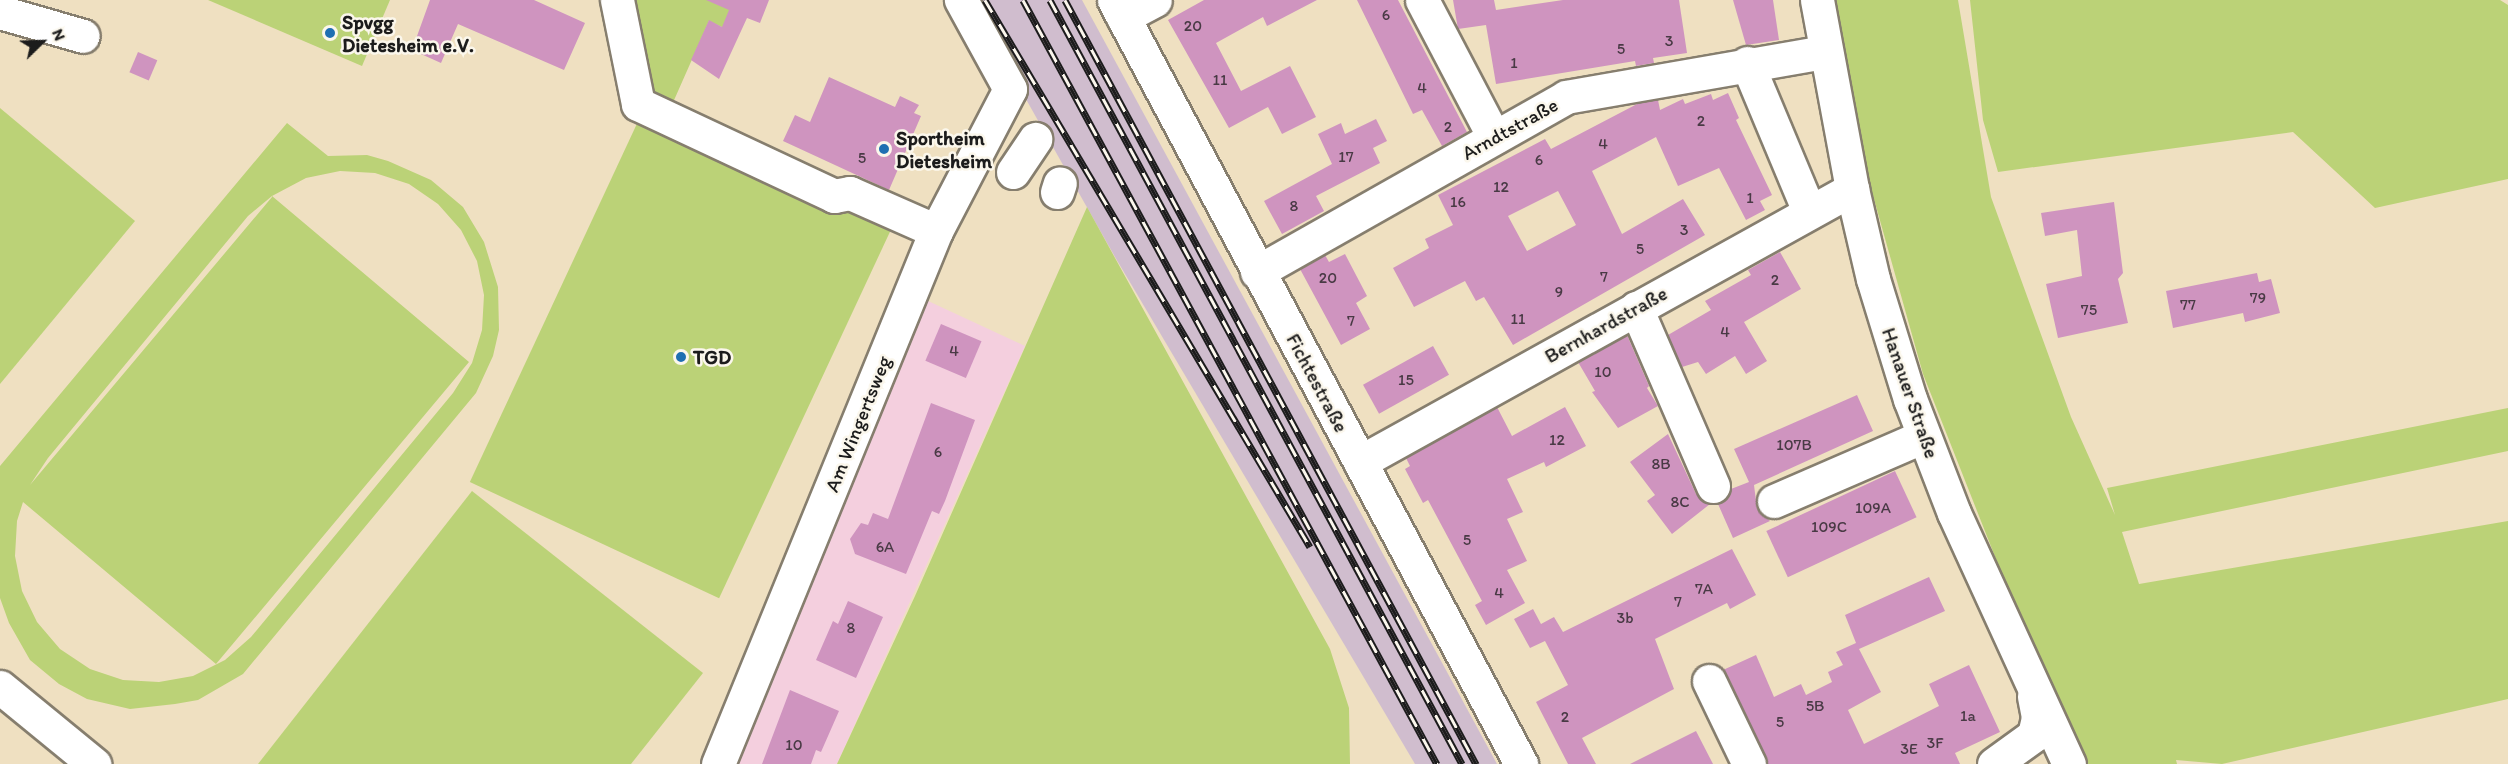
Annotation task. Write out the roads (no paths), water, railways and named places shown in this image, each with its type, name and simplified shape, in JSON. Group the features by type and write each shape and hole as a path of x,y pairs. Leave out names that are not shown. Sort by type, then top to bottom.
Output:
{"street":[{"path":"617,0 638,104 834,196 850,193 936,231"},
{"name":"Am Wingertsweg","path":"718,764 936,231 1010,89 961,0"},
{"path":"1119,9 1155,0"},
{"path":"1422,0 1494,137"},
{"name":"Hanauer Straße","path":"1818,0 1825,52 1852,189 1887,328 1924,436 2028,677 2069,764"},
{"name":"Fichtestraße","path":"1119,9 1521,764"},
{"path":"0,12 83,36"},
{"name":"Arndtstraße","path":"1257,272 1566,97 1747,63 1825,52"},
{"path":"1747,63 1809,211"},
{"path":"1013,171 1035,139"},
{"name":"Bernhardstraße","path":"1360,462 1852,189"},
{"path":"1636,308 1713,486"},
{"path":"1774,501 1924,436"},
{"path":"2010,762 2029,742 2037,728 2036,702 2028,677"},
{"path":"1709,681 1749,764"},
{"path":"0,687 94,764"}],"railway":[{"path":"985,0 1310,547"},
{"path":"1023,0 1437,764"},
{"path":"1050,0 1462,764"},
{"path":"1065,0 1476,764"}],"place":[{"name":"Spvgg Dietesheim e.V.","path":"330,33"},
{"name":"Sportheim Dietesheim","path":"884,149"},
{"name":"TGD","path":"681,357"}]}
